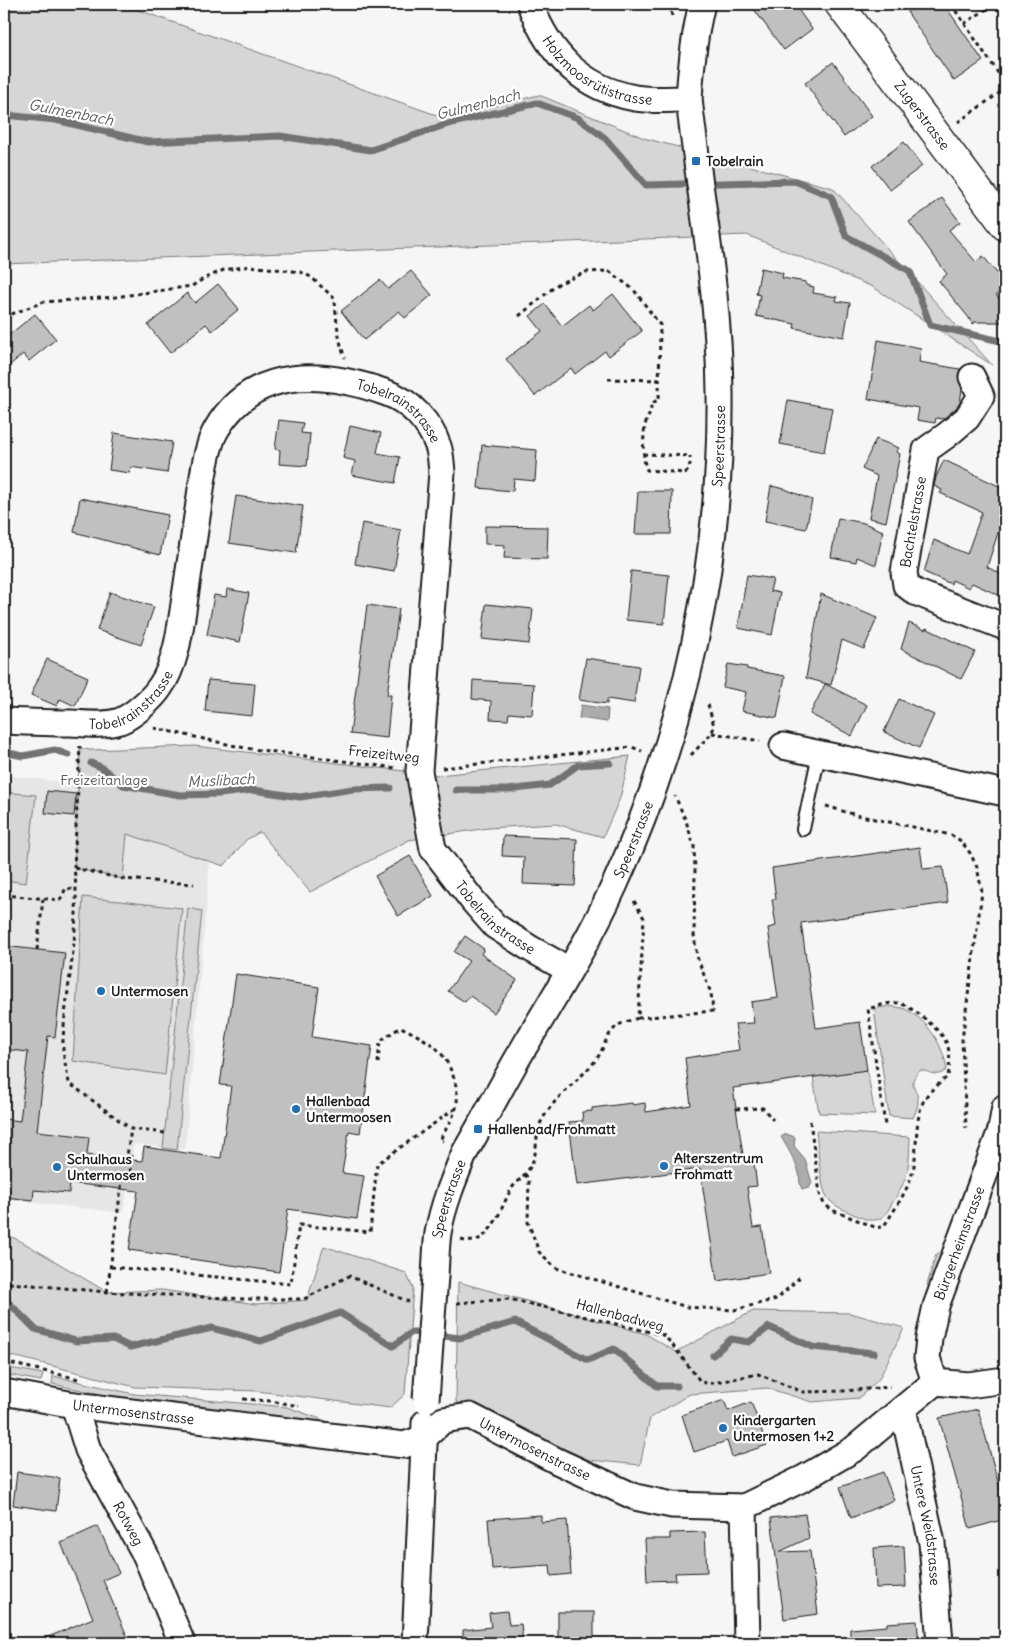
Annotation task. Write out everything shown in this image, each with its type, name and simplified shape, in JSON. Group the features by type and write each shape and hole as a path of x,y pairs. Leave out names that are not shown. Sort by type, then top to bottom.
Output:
{"main road":[{"name":"Zugerstrasse","path":"839,4 1005,226"}],"street":[{"name":"Holzmoosrütistrasse","path":"530,4 539,27 554,49 568,66 593,84 617,94 636,98 653,100 689,99"},
{"name":"Speerstrasse","path":"415,1643 426,1400 438,1233 449,1192 465,1152 569,970 614,884 653,786 678,712 687,678 706,582 715,515 719,460 720,392 717,319 689,99 690,67 702,4"},
{"name":"Bachtelstrasse","path":"972,377 981,396 967,418 926,450 904,572 906,585 914,592 1005,627"},
{"name":"Tobelrainstrasse","path":"4,721 100,724 121,720 139,709 160,687 179,636 204,470 215,431 232,406 253,390 271,382 292,379 308,378 346,382 370,387 392,395 411,407 426,424 438,446 442,472 419,771 433,849 495,926 569,970"},
{"path":"783,746 1005,793"},
{"name":"Bürgerheimstrasse","path":"935,1382 927,1358 936,1306 1004,1122"},
{"path":"935,1382 968,1385 1005,1380"},
{"name":"Untermosenstrasse","path":"4,1392 74,1405 404,1445 424,1438 443,1420 470,1416 557,1461 635,1497 672,1504 744,1507 804,1478 854,1449 935,1382"},
{"name":"Rotweg","path":"74,1405 88,1450 146,1556 182,1643"},
{"name":"Untere Weidstrasse","path":"903,1409 932,1543 940,1643"},
{"path":"744,1507 747,1643"}],"lane":[{"path":"803,829 819,754"}],"path":[{"path":"950,4 1005,83"},
{"path":"964,24 994,4"},
{"path":"938,138 1005,89"},
{"path":"4,318 43,302 115,297 192,286 224,270 250,266 301,272 311,277 335,299 341,347 348,364 346,382"},
{"path":"518,316 558,284 586,272 609,271 634,290 660,325 659,399 651,404 651,414 646,422 644,463 648,470 685,473 690,467 690,456"},
{"path":"608,379 660,380"},
{"path":"644,454 699,458"},
{"path":"685,761 712,733 714,726 706,699"},
{"name":"Freizeitweg","path":"121,720 245,748 419,771 632,747 647,753"},
{"path":"81,724 74,868 77,890 73,956 63,1043 69,1083 131,1129 165,1133"},
{"path":"712,733 784,744 783,746"},
{"path":"4,756 11,746"},
{"path":"438,1233 466,1241 480,1239 490,1230 512,1188 532,1164 540,1126 552,1104 596,1060 613,1030 619,1024 638,1018 713,1011 711,992 697,958 694,935 694,846 673,791 653,786"},
{"path":"809,801 856,815 951,835 961,841 977,866 982,892 962,1040 966,1128"},
{"path":"74,868 122,879 194,884"},
{"path":"614,884 635,902 644,918 638,1018"},
{"path":"4,894 60,900 66,888 77,890"},
{"path":"37,950 43,899"},
{"path":"810,1121 820,1194 824,1204 832,1210 877,1228 884,1226 911,1179 917,1126 924,1100 931,1090 948,1076 950,1063 946,1041 937,1030 909,1006 898,1003 868,1009 885,1125"},
{"path":"378,1063 380,1041 402,1027 437,1049 451,1070 456,1086 456,1108 440,1140 449,1143"},
{"path":"111,1267 291,1284 299,1225 370,1232 377,1164 456,1108"},
{"path":"736,1109 763,1108 773,1120"},
{"path":"107,1292 123,1173 130,1174 133,1157 127,1156 131,1129"},
{"path":"525,1174 529,1180 528,1222 539,1252 556,1268 687,1307 734,1310 777,1299 801,1276"},
{"path":"4,1276 10,1283 107,1292 304,1299 349,1276 407,1302"},
{"name":"Hallenbadweg","path":"456,1303 509,1299 663,1335 700,1380 708,1384 758,1374 803,1392 844,1391 935,1382"}],"shaded area":[{"path":"581,705 608,709 607,722 579,718"},
{"name":"Untermosen","path":"4,775 96,786 212,838 185,1149 134,1144 123,1213 4,1199"},
{"path":"786,1134 795,1137 794,1146 805,1159 812,1183 809,1188 802,1189 801,1187 797,1168 781,1137"}],"green space":[{"path":"4,4 121,4 445,118 539,95 644,138 833,188 992,365 873,287 747,235 4,264"},
{"name":"Freizeitanlage","path":"195,746 438,775 630,756 620,798 603,837 556,824 488,828 409,840 310,892 260,832 246,840 224,866 127,834 123,879 74,868 80,748 90,750"},
{"path":"4,792 36,795 26,883 4,880"},
{"path":"83,897 182,908 165,1075 73,1061"},
{"path":"188,908 202,911 177,1150 163,1148"},
{"path":"889,1006 905,1009 927,1026 938,1042 947,1069 938,1074 921,1070 916,1074 913,1082 918,1104 913,1118 889,1116 874,1009"},
{"path":"867,1070 875,1115 819,1113 813,1077"},
{"path":"816,1131 910,1137 905,1180 883,1217 870,1220 838,1207 828,1199 822,1182"},
{"path":"4,1233 107,1292 162,1290 256,1304 307,1300 324,1246 406,1273 413,1288 405,1394 390,1408 257,1391 135,1387 4,1355"},
{"path":"944,1253 932,1284 928,1286 936,1255"},
{"path":"458,1282 646,1334 676,1352 753,1311 850,1313 904,1328 879,1379 859,1398 812,1402 767,1388 690,1394 650,1418 640,1465 589,1460 456,1402"},
{"path":"4,1367 43,1374 41,1381 4,1374"},
{"path":"53,1376 134,1394 287,1407 329,1422 328,1427 145,1403 52,1384"}],"building":[{"path":"750,4 794,4 812,29 784,50"},
{"path":"919,4 944,4 983,61 954,81 907,12"},
{"path":"833,62 872,116 844,137 805,83"},
{"path":"904,142 922,166 890,190 872,166"},
{"path":"942,198 960,222 949,230 976,262 983,256 1005,283 1005,288 996,295 1005,306 1005,322 974,322 974,324 971,322 939,281 947,274 909,222"},
{"path":"761,268 783,273 782,278 806,282 806,285 814,287 813,293 837,297 836,301 850,303 844,337 794,328 795,324 756,316 760,295 756,294"},
{"path":"411,271 432,295 405,318 399,311 364,340 341,311 380,280 388,289"},
{"path":"218,284 239,309 212,331 206,324 170,353 148,325 187,293 195,303"},
{"path":"613,294 642,331 609,356 605,351 575,374 571,368 535,396 506,359 542,331 530,316 545,304 562,326 589,305 593,310"},
{"path":"35,314 56,339 29,361 23,354 4,370 4,339"},
{"path":"878,340 921,348 919,362 960,369 958,376 962,389 960,403 956,408 943,419 936,418 935,423 917,420 919,408 868,399"},
{"path":"788,400 832,408 824,452 780,444"},
{"path":"279,420 303,423 301,433 310,434 307,466 279,464 280,450 275,449"},
{"path":"350,426 381,433 377,453 400,457 395,483 352,475 355,461 343,458"},
{"path":"114,433 172,442 167,473 131,467 130,473 109,470"},
{"path":"876,439 899,448 896,452 900,454 886,522 869,518 877,476 862,469"},
{"path":"482,445 537,450 535,481 514,479 513,491 478,488"},
{"path":"944,460 1005,489 1005,511 987,567 1005,576 1005,598 972,583 969,588 952,580 951,584 924,572 934,540 967,554 982,512 940,493 942,490 934,486"},
{"path":"771,486 785,489 812,500 806,529 765,521"},
{"path":"638,491 672,491 671,534 635,534"},
{"path":"236,496 303,506 296,553 229,543"},
{"path":"80,498 168,515 160,555 74,532"},
{"path":"838,518 864,523 883,531 876,565 857,557 856,562 831,557"},
{"path":"362,523 401,530 394,571 355,564"},
{"path":"485,526 548,527 547,559 504,558 505,545 485,544"},
{"path":"631,571 669,575 664,624 626,620"},
{"path":"747,575 773,579 770,591 780,593 772,635 738,628"},
{"path":"227,589 249,593 240,642 207,635 214,595 226,597"},
{"path":"110,592 154,607 141,645 97,630"},
{"path":"821,594 877,618 864,649 842,640 831,685 806,678"},
{"path":"486,604 533,609 529,644 482,639"},
{"path":"367,605 399,609 387,695 391,695 387,738 350,734"},
{"path":"909,623 925,630 926,628 975,652 961,679 901,649"},
{"path":"586,658 639,666 634,703 607,699 607,704 579,700"},
{"path":"47,659 88,677 75,706 60,699 57,706 31,695"},
{"path":"728,664 785,676 777,718 742,711 746,692 723,687"},
{"path":"208,680 255,684 252,716 205,711"},
{"path":"473,680 534,684 532,715 509,713 508,720 490,719 491,701 472,699"},
{"path":"825,684 867,705 852,736 810,714"},
{"path":"899,699 934,715 919,748 884,732"},
{"path":"47,791 76,794 74,816 45,813"},
{"path":"503,836 577,839 575,886 523,884 524,857 502,856"},
{"path":"920,847 923,869 943,867 948,903 801,923 816,1028 860,1022 867,1070 733,1088 743,1155 754,1164 757,1186 747,1187 753,1228 762,1227 769,1273 717,1281 700,1169 577,1185 569,1122 583,1121 582,1112 592,1111 592,1108 645,1103 646,1112 691,1105 685,1058 739,1050 735,1024 754,1023 751,1002 778,998 768,928 776,926 772,899 776,899 772,868"},
{"path":"410,856 433,896 398,916 375,876"},
{"path":"465,936 484,949 481,954 517,980 494,1013 470,996 465,1002 448,991 469,961 454,952"},
{"name":"Hallenbad Untermoosen","path":"4,946 65,953 55,1037 48,1036 37,1131 89,1137 87,1155 142,1161 144,1147 221,1158 231,1086 220,1085 236,974 319,987 312,1037 372,1046 360,1133 349,1131 342,1173 364,1176 357,1219 288,1209 279,1272 129,1250 138,1191 70,1183 69,1193 34,1190 33,1200 4,1197 4,1119 20,1121 28,1052 4,1049"},
{"name":"Kindergarten Untermosen 1+2","path":"724,1400 728,1411 751,1402 767,1445 732,1457 727,1441 694,1452 682,1415"},
{"path":"978,1409 1005,1507 1005,1519 970,1529 939,1418"},
{"path":"17,1472 60,1478 56,1511 13,1505"},
{"path":"883,1472 894,1500 851,1518 840,1487"},
{"path":"805,1514 809,1538 779,1552 810,1551 818,1614 784,1619 771,1518"},
{"path":"541,1515 541,1522 567,1520 571,1574 551,1576 550,1565 492,1569 488,1519"},
{"path":"98,1526 119,1573 103,1580 130,1643 34,1643 93,1618 61,1543"},
{"path":"705,1532 707,1572 675,1573 676,1580 647,1581 645,1539 670,1539 670,1533"},
{"path":"904,1546 906,1587 876,1588 874,1548"},
{"path":"507,1611 509,1625 521,1624 523,1643 463,1643 463,1630 491,1627 489,1613"},
{"path":"558,1612 594,1612 594,1643 558,1643"},
{"path":"917,1621 919,1643 850,1643 850,1629 887,1626 887,1623"}],"waterway":[{"name":"Gulmenbach","path":"4,115 56,120 148,142 280,136 371,150 448,124 537,103 578,118 605,138 646,185 795,181 831,196 846,236 910,271 930,325 1005,342"},
{"name":"Muslibach","path":"4,752 23,756 55,750 68,755"},
{"name":"Muslibach","path":"91,763 101,767 123,785 180,795 220,794 253,790 300,797 353,789 390,788"},
{"name":"Muslibach","path":"456,790 507,790 550,785 578,765 610,763"},
{"path":"4,1298 35,1329 76,1341 113,1339 130,1347 212,1328 261,1341 340,1313 393,1346 412,1332 460,1338 515,1322 588,1360 614,1349 657,1386 677,1386"},
{"path":"713,1355 731,1339 749,1342 769,1327 812,1347 874,1353"}],"place":[{"name":"Tobelrain","path":"696,161"},
{"name":"Untermosen","path":"101,991"},
{"name":"Hallenbad Untermoosen","path":"296,1109"},
{"name":"Hallenbad/Frohmatt","path":"478,1129"},
{"name":"Alterszentrum Frohmatt","path":"664,1166"},
{"name":"Schulhaus Untermosen","path":"57,1167"},
{"name":"Kindergarten Untermosen 1+2","path":"723,1428"}]}
